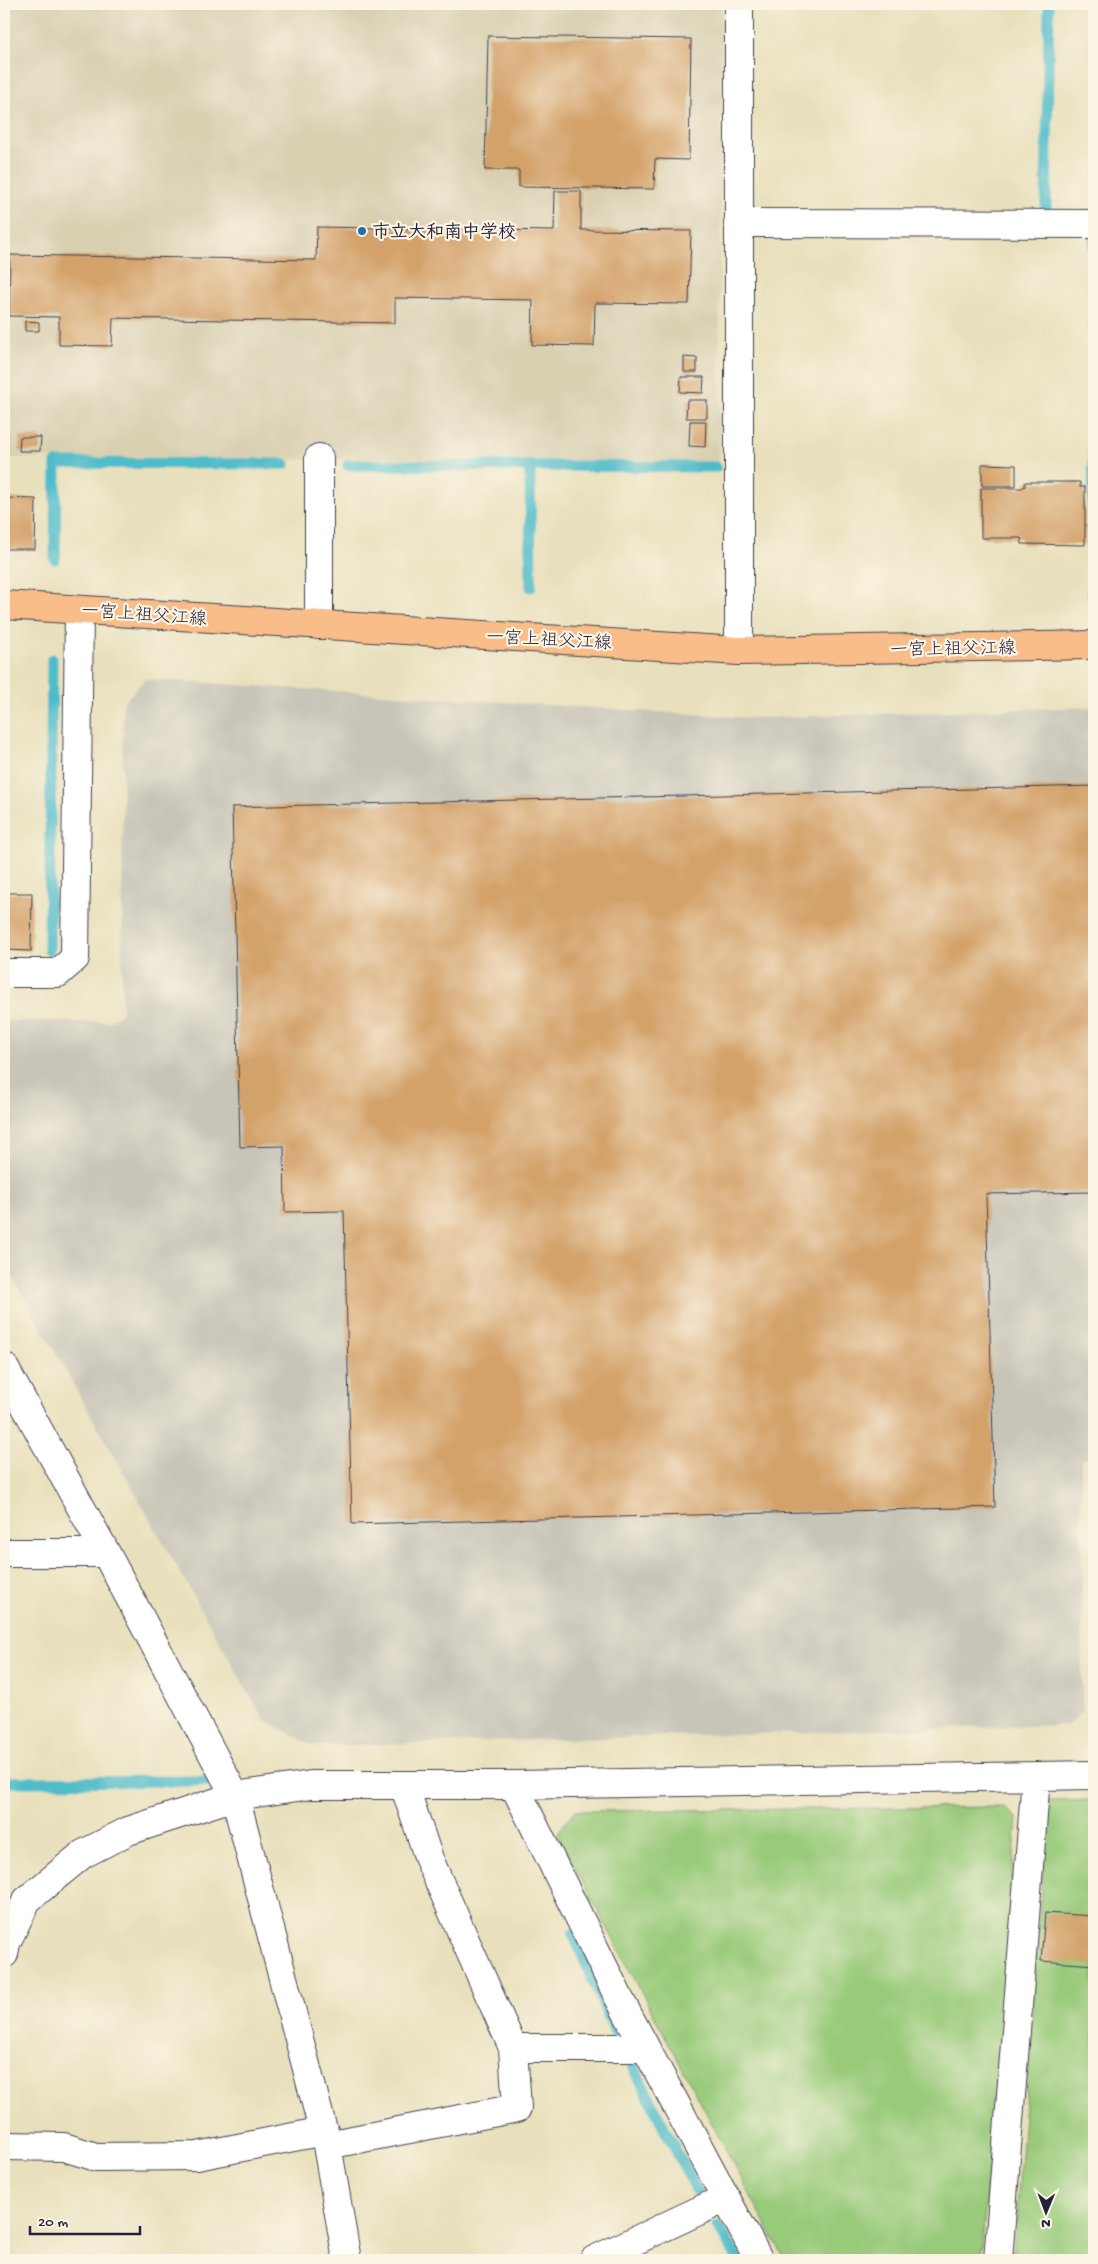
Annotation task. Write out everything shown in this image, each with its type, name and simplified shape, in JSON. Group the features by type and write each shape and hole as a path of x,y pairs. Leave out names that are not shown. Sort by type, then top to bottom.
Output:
{"main road":[{"name":"一宮上祖父江線","path":"4,605 740,651 1094,645"}],"street":[{"path":"739,4 740,651"},
{"path":"738,223 1094,224"},
{"path":"319,458 319,625"},
{"path":"4,973 58,973 75,958 79,610"},
{"path":"4,1367 106,1553 235,1796 326,2138 347,2260"},
{"path":"4,1553 106,1553"},
{"path":"4,1954 6,1943 27,1900 83,1854 128,1831 235,1796 311,1785 514,1785 1094,1775"},
{"path":"998,2260 1036,1777"},
{"path":"4,2146 64,2147 96,2157 197,2156 517,2108 513,2048 429,1859 404,1785"},
{"path":"514,1785 619,1998 759,2260"},
{"path":"513,2048 645,2048"},
{"path":"594,2260 726,2198"}],"shaded area":[{"name":"市立大和南中学校","path":"4,4 722,4 719,462 4,458"},
{"path":"145,679 752,718 1094,707 1094,1459 1081,1459 1082,1712 1068,1725 314,1746 264,1720 4,1262 4,1021 109,1022 122,1013 123,703"}],"green space":[{"path":"1094,1800 1094,2260 1013,2260 1048,1801"},
{"path":"1004,1807 1017,1818 981,2260 785,2260 557,1834 574,1811"}],"building":[{"path":"488,36 691,39 689,160 655,159 654,189 519,187 519,170 485,170"},
{"path":"555,191 581,191 581,230 691,231 689,304 595,303 594,346 532,345 533,300 395,298 395,323 113,318 112,346 59,345 59,317 9,316 10,255 316,260 317,227 554,231"},
{"path":"25,321 39,322 39,331 25,331"},
{"path":"684,357 697,358 697,372 684,372"},
{"path":"681,377 704,377 703,393 680,392"},
{"path":"687,400 707,400 707,418 686,418"},
{"path":"690,421 706,421 705,447 689,446"},
{"path":"20,437 41,437 40,451 19,451"},
{"path":"982,464 1016,465 1016,486 982,486"},
{"path":"1025,482 1080,482 1080,487 1085,487 1085,545 1022,544 1021,538 981,538 981,488 1022,488 1025,486"},
{"path":"4,498 36,499 35,549 4,549"},
{"path":"1094,786 1094,1192 986,1194 995,1507 352,1524 344,1211 285,1212 284,1146 240,1147 232,807"},
{"path":"4,893 32,893 31,951 4,950"},
{"path":"1045,1913 1094,1916 1094,1965 1041,1961"}],"waterway":[{"path":"1046,208 1049,4"},
{"path":"1093,596 1094,234"},
{"path":"55,559 56,463 285,464"},
{"path":"348,465 716,467"},
{"path":"530,466 531,587"},
{"path":"49,950 52,659"},
{"path":"4,1782 206,1781"},
{"path":"573,1934 615,2031"},
{"path":"629,2058 698,2194"},
{"path":"718,2226 738,2260"}],"place":[{"name":"市立大和南中学校","path":"362,231"}]}
